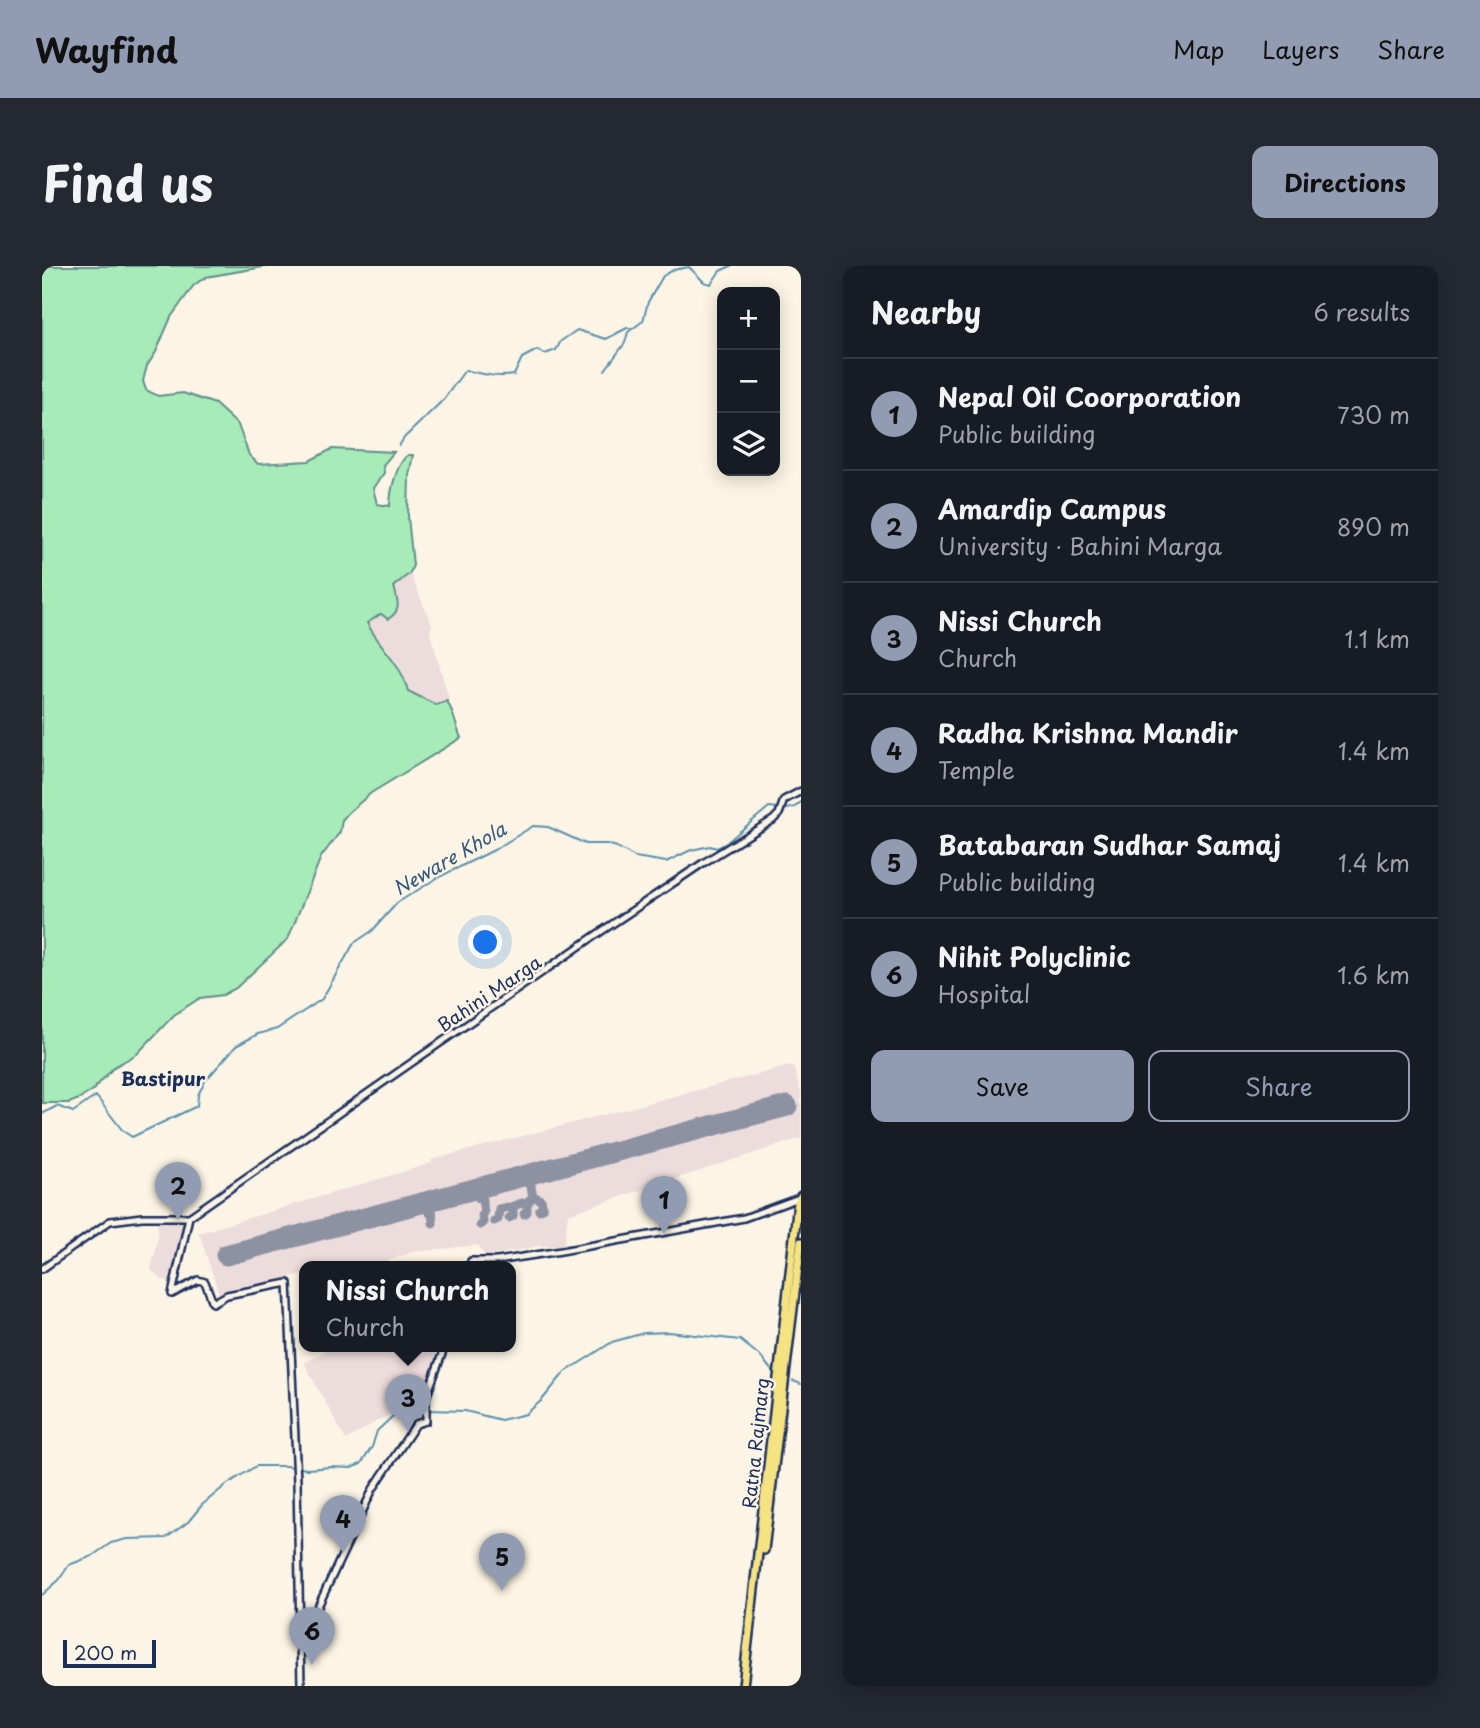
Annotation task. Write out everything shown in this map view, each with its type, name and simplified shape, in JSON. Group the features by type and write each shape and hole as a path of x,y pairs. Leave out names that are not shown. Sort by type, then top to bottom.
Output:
{"main road":[{"name":"Ratna Rajmarg","path":"745,1686 797,1260 800,1201"},
{"name":"Ratna Rajmarg","path":"797,1260 801,1242"}],"street":[{"name":"Bahini Marga","path":"188,1217 593,937 773,820 783,800 801,791"},
{"path":"471,1261 497,1261 561,1251 744,1218 787,1202 800,1201"},
{"path":"42,1269 110,1221 142,1217 188,1217 172,1294 201,1280 205,1282 213,1303 227,1295 288,1283 297,1470 301,1686"},
{"path":"300,1635 314,1615 373,1489 416,1424 426,1421 430,1385 443,1352"}],"shaded area":[{"path":"410,573 432,625 430,632 449,699 439,705 408,691 404,675 395,658 367,623 399,606 394,586"},
{"path":"793,1065 801,1093 801,1138 568,1214 564,1246 539,1246 485,1257 478,1245 413,1252 387,1261 299,1261 299,1275 220,1297 199,1233 432,1163 431,1160"},
{"path":"187,1219 173,1282 161,1279 151,1270 158,1237 157,1220"},
{"path":"323,1352 436,1352 422,1402 381,1419 346,1440 304,1363"}],"green space":[{"path":"42,266 269,266 206,277 194,285 171,317 147,366 143,381 146,390 158,396 183,393 215,404 238,425 249,455 258,464 309,461 332,449 394,452 383,465 384,473 373,488 377,504 390,506 397,471 408,455 413,455 409,475 408,517 413,565 410,573 394,586 398,605 393,616 388,619 381,614 367,623 400,670 408,691 436,705 447,701 461,738 371,793 349,812 342,820 340,832 321,857 288,939 236,988 223,995 200,998 174,1015 137,1054 114,1067 92,1091 69,1103 42,1103"}],"waterway":[{"path":"605,370 625,343 628,332 643,321 648,302 663,276 673,270 689,267 704,282 711,284 720,271 731,266"},
{"path":"399,446 444,399 465,370 496,376 514,375 522,358 537,350 545,354 556,350 561,341 577,330 606,339 627,328 634,328"},
{"name":"Neware Khola","path":"783,810 795,807 801,802"},
{"name":"Neware Khola","path":"42,1114 57,1106 73,1112 96,1096 123,1131 132,1137 197,1106 198,1095 205,1081 236,1046 258,1034 277,1029 322,999 354,943 372,931 397,903 533,826 548,827 586,844 606,844 635,857 666,862 691,850 710,846 717,848 769,807 778,808"},
{"path":"428,1410 465,1411 501,1420 526,1414 542,1400 564,1373 612,1342 644,1333 669,1332 740,1340 760,1356 773,1372"},
{"path":"793,1381 801,1384"},
{"path":"42,1595 59,1580 69,1565 92,1556 111,1543 127,1539 166,1538 188,1522 202,1505 226,1485 256,1466 351,1468 361,1464 372,1447 377,1431 394,1415 404,1410 423,1410"}],"taxiway":[{"path":"524,1214 533,1196 532,1179 539,1171"},
{"path":"516,1177 524,1179 530,1186"},
{"path":"480,1225 484,1211 481,1195 490,1185"},
{"path":"465,1191 475,1194 481,1200"},
{"path":"533,1196 541,1200 543,1208 539,1210"},
{"path":"433,1223 432,1206 441,1198"},
{"path":"509,1218 513,1216 513,1206 522,1203 527,1205"},
{"path":"417,1204 425,1207 431,1214"},
{"path":"494,1221 498,1219 499,1209 508,1207 512,1210"}],"runway":[{"path":"226,1255 787,1106"}],"place":[{"name":"Amardip Campus","path":"178,1220"},
{"name":"Nepal Oil Coorporation","path":"664,1234"},
{"name":"Nissi Church","path":"408,1432"},
{"name":"Radha Krishna Mandir","path":"343,1553"},
{"name":"Batabaran Sudhar Samaj","path":"502,1591"},
{"name":"Nihit Polyclinic","path":"312,1665"}],"district":[{"name":"Bastipur","path":"163,1078"}]}
